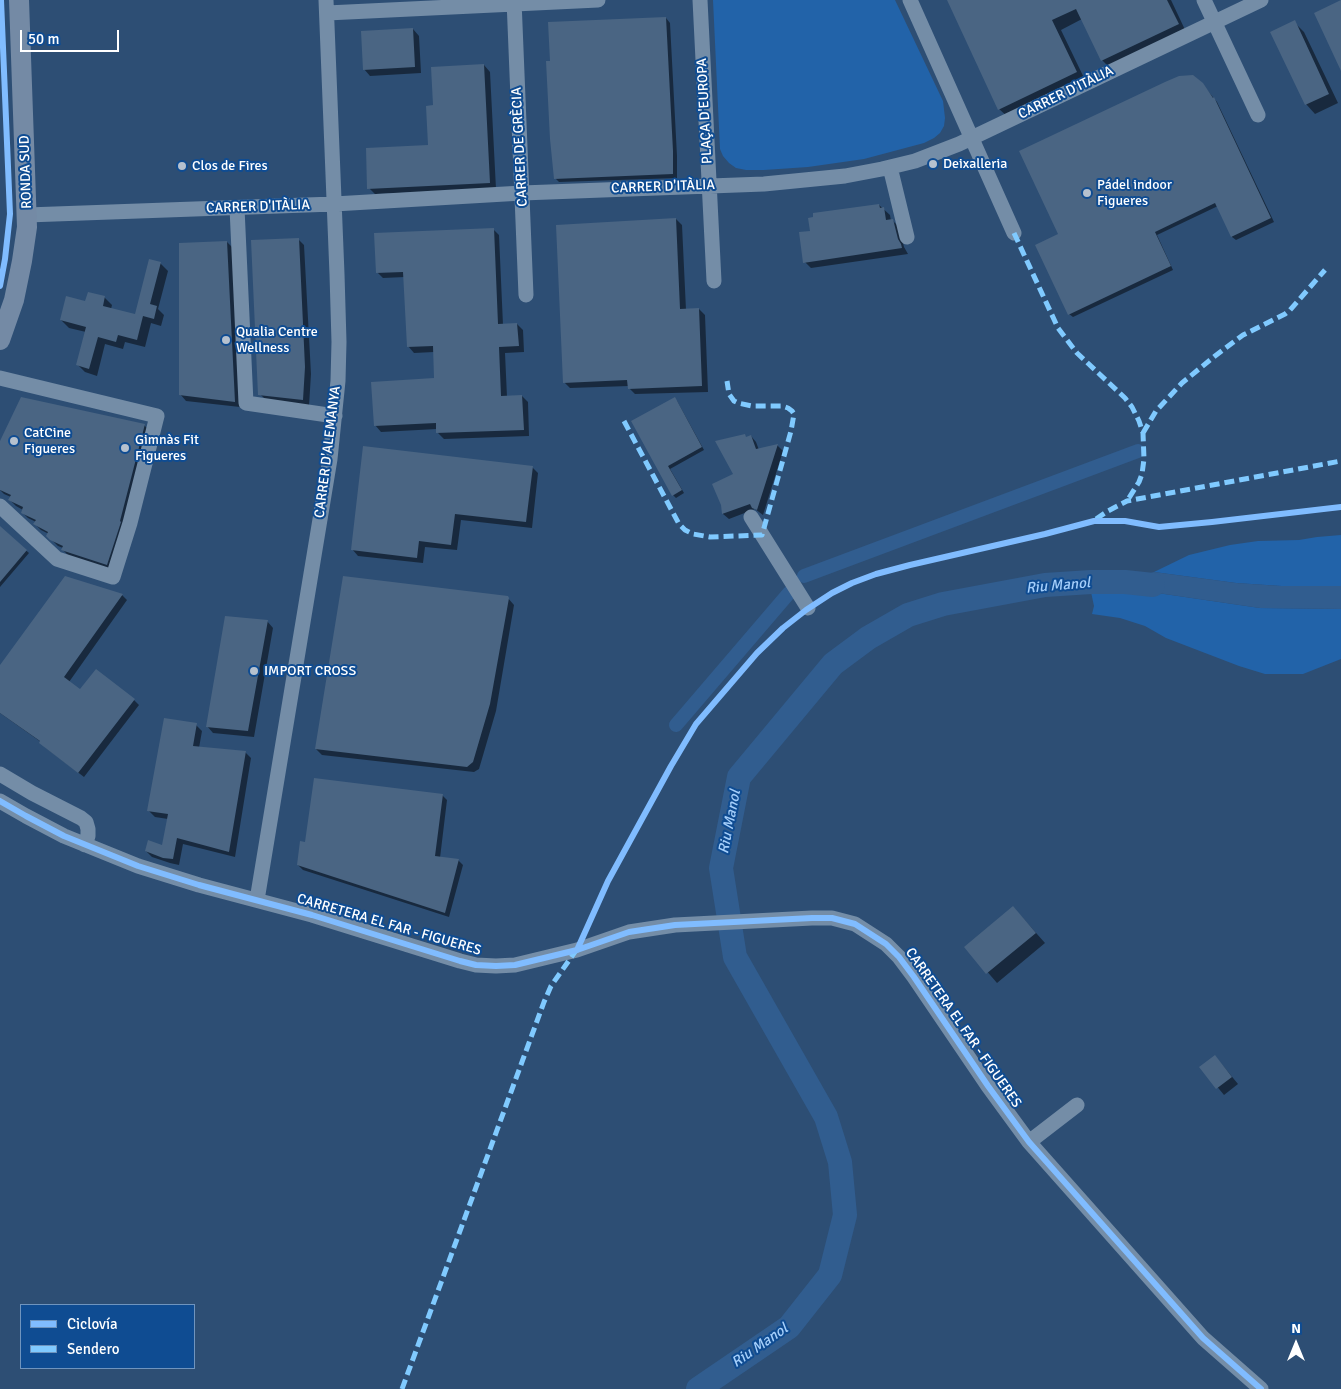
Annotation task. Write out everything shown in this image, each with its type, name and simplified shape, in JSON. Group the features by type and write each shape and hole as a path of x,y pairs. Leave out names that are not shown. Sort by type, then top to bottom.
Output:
{"main road":[{"name":"RONDA SUD","path":"0,340 12,307 26,240 27,215 18,0"}],"street":[{"path":"327,6 598,0"},
{"name":"PLAÇA D'EUROPA","path":"700,0 714,281"},
{"path":"910,0 1014,233"},
{"path":"1204,0 1258,115"},
{"name":"CARRER D'ITÀLIA","path":"27,215 334,204 522,193 764,184 829,179 914,161 944,150 1261,0"},
{"name":"CARRER DE GRÈCIA","path":"514,2 526,295"},
{"name":"CARRER D'ALEMANYA","path":"257,900 330,458 338,381 339,342 327,6"},
{"path":"890,167 906,237"},
{"path":"237,208 246,403 335,416"},
{"path":"0,378 157,416 130,523 113,577 57,560 0,506"},
{"path":"751,517 808,608"},
{"path":"0,774 86,822 88,836 85,845"},
{"name":"CARRETERA EL FAR - FIGUERES","path":"0,801 44,826 138,866 476,965 515,965 538,961 629,932 674,925 806,918 832,918 855,924 886,944 899,957 988,1086 1030,1142 1203,1338 1261,1389"},
{"path":"1030,1142 1077,1105"}],"shaded area":[{"path":"713,0 895,0 943,101 944,126 940,133 924,143 864,159 808,167 764,170 736,168 723,156 720,149"},
{"path":"1341,535 1341,586 1281,586 1236,583 1154,572 1189,555 1230,545"},
{"path":"1154,572 1236,583 1281,586 1341,586 1341,609 1260,608 1144,591 1091,592"},
{"path":"1144,591 1260,608 1341,609 1341,659 1303,674 1265,674 1166,638 1145,626 1120,618 1092,614 1094,606 1091,592"}],"building":[{"path":"947,0 1167,0 1179,24 1101,61 1076,9 1052,20 1077,72 998,110"},
{"path":"1341,0 1341,71 1314,13"},
{"path":"666,17 673,174 554,179 546,61 550,61 548,22"},
{"path":"1295,20 1329,94 1305,105 1270,32"},
{"path":"413,28 415,67 363,70 361,31"},
{"path":"484,64 490,183 367,189 366,148 428,145 426,106 433,105 431,67"},
{"path":"1193,75 1203,83 1214,97 1271,218 1231,237 1215,203 1155,232 1171,266 1068,315 1035,245 1058,234 1019,151 1165,82 1179,76"},
{"path":"879,204 880,208 884,207 886,220 893,219 902,248 803,263 799,232 810,231 808,218 813,217 813,213"},
{"path":"676,218 680,309 699,308 702,386 628,389 627,380 563,383 556,225"},
{"path":"494,228 498,324 517,323 519,346 499,347 501,396 522,395 524,430 436,433 436,423 374,426 371,382 434,378 433,346 407,347 403,272 376,273 374,233"},
{"path":"299,238 305,367 303,400 258,395 251,240"},
{"path":"227,241 235,402 179,395 179,243"},
{"path":"149,259 161,262 150,304 157,306 154,319 143,316 137,340 118,335 116,342 98,337 89,369 76,365 86,327 60,320 66,296 85,301 88,292 105,296 103,306 135,314"},
{"path":"21,397 145,424 121,522 107,565 61,550 63,546 50,540 46,536 48,532 33,524 36,520 21,513 23,507 8,500 11,495 0,490 0,441"},
{"path":"675,397 702,447 668,466 682,490 672,496 631,421"},
{"path":"745,434 746,437 751,435 756,449 778,444 757,510 752,508 750,504 722,514 721,505 712,484 733,474 715,441"},
{"path":"363,446 533,466 526,522 455,514 451,545 419,541 417,558 351,550"},
{"path":"0,526 27,550 0,582"},
{"path":"65,576 123,594 64,677 80,689 96,669 135,699 78,773 39,743 40,741 0,713 0,665"},
{"path":"343,576 508,596 490,704 473,762 467,767 315,749"},
{"path":"225,616 268,620 248,731 206,727"},
{"path":"164,718 197,723 193,746 246,751 229,852 177,838 173,859 163,858 145,851 148,840 162,845 168,814 147,811"},
{"path":"314,778 443,794 435,856 459,859 445,913 297,865 300,841 305,842"},
{"path":"1013,906 1036,933 986,974 964,947"},
{"path":"1215,1055 1232,1077 1216,1089 1199,1067"}],"waterway":[{"path":"804,576 1138,451"},
{"name":"Riu Manol","path":"698,1389 789,1327 830,1275 845,1215 840,1162 826,1117 735,957 721,868 739,777 833,664 868,638 908,615 943,604 1045,585 1091,582 1125,582 1153,585"},
{"path":"676,725 789,593"}],"marked path":[{"path":"1014,233 1058,328 1077,353 1125,398 1139,421 1143,433 1144,459 1142,474 1127,501"},
{"path":"1143,433 1156,411 1182,383 1243,335 1285,314 1325,270"},
{"path":"624,421 679,524 685,530 693,534 710,537 762,535 794,414 788,408 782,406 752,406 738,403 729,394 727,381"},
{"path":"1096,519 1127,501 1341,461"},
{"path":"402,1389 544,1002 551,986 577,949"}],"cycle path":[{"path":"0,286 10,214 1,0"},
{"path":"577,950 608,881 696,724 757,653 783,628 832,593 876,574 1094,521 1125,521 1159,527 1341,507"},
{"path":"0,801 64,836 138,866 199,885 312,915 476,965 515,965 577,950 629,932 675,925 812,918 832,918 855,924 886,944 899,957 1029,1142 1203,1338 1261,1389"}],"place":[{"name":"Deixalleria","path":"933,164"},
{"name":"Clos de Fires","path":"182,166"},
{"name":"Pádel indoor Figueres","path":"1087,193"},
{"name":"Qualia Centre Wellness","path":"226,340"},
{"name":"CatCine Figueres","path":"14,441"},
{"name":"Gimnàs Fit Figueres","path":"125,448"},
{"name":"IMPORT CROSS","path":"254,671"}]}
